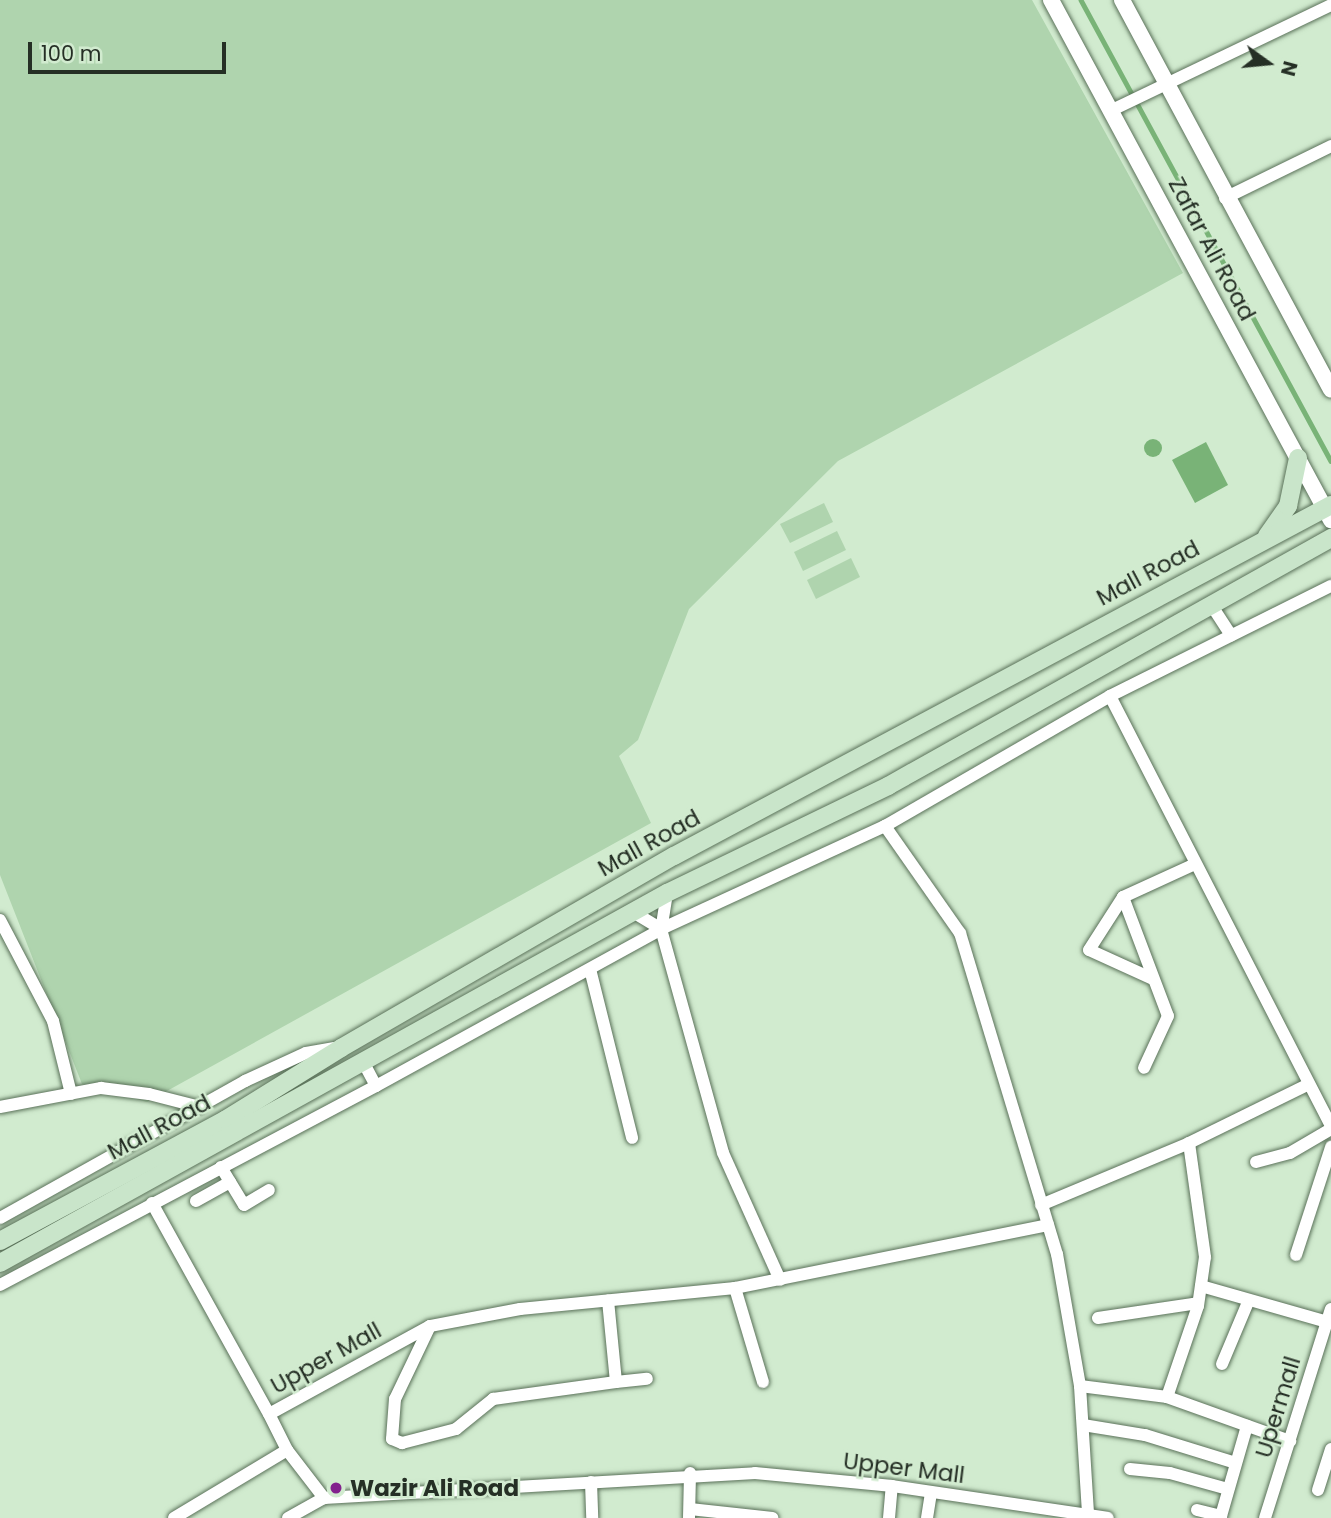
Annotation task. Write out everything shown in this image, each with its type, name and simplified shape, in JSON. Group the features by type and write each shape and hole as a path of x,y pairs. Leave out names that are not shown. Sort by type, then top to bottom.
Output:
{"main road":[{"path":"1265,539 1287,506 1298,458"},
{"name":"Mall Road","path":"0,1241 225,1120 341,1048 674,856 1265,539 1329,511"},
{"name":"Mall Road","path":"0,1263 667,893 888,786 1331,538"}],"street":[{"name":"Zafar Ali Road","path":"1051,0 1118,107 1298,458 1329,511"},
{"name":"Zafar Ali Road","path":"1122,0 1161,90 1225,198 1331,389"},
{"path":"1118,107 1161,90 1331,5"},
{"path":"1225,198 1331,146"},
{"path":"0,1285 376,1086 661,929 885,825 1110,696 1331,586"},
{"path":"1212,606 1231,635"},
{"path":"1110,696 1331,1128 1290,1153 1256,1162"},
{"path":"885,825 960,933 1048,1225 1080,1386 1088,1514"},
{"path":"1153,979 1089,950 1123,897 1195,863"},
{"path":"667,893 661,929 723,1153 779,1280"},
{"path":"1123,897 1168,1016 1144,1068"},
{"path":"633,912 661,929"},
{"path":"0,920 53,1021 71,1094"},
{"path":"590,969 632,1138"},
{"path":"0,1219 282,1062 341,1048"},
{"path":"363,1062 376,1086"},
{"path":"1041,1205 1189,1143 1307,1085"},
{"path":"0,1107 71,1094 113,1090 200,1107"},
{"path":"1167,1397 1198,1303 1205,1257 1189,1143"},
{"path":"1296,1255 1331,1147"},
{"path":"221,1167 244,1205 270,1190"},
{"path":"196,1201 230,1182"},
{"path":"152,1203 269,1414"},
{"name":"Upper Mall","path":"1048,1225 735,1288 520,1309 430,1326 269,1414 287,1450 324,1498 690,1474 755,1473 892,1486 1108,1518"},
{"path":"1201,1286 1248,1302 1329,1316"},
{"path":"735,1288 763,1382"},
{"path":"608,1300 616,1382"},
{"path":"1223,1364 1248,1302"},
{"path":"1098,1318 1198,1303"},
{"name":"Upermall","path":"1265,1518 1329,1316"},
{"path":"430,1326 395,1399 391,1432 397,1441 456,1429 493,1399 647,1379"},
{"path":"1080,1386 1167,1397 1290,1441"},
{"path":"1083,1425 1144,1436 1236,1462"},
{"path":"1196,1510 1220,1516 1247,1426"},
{"path":"1318,1490 1331,1449"},
{"path":"174,1518 287,1450"},
{"path":"1130,1469 1170,1473 1228,1489"},
{"path":"690,1474 689,1514 773,1518"},
{"path":"592,1482 592,1518"},
{"path":"889,1518 892,1486"},
{"path":"927,1518 931,1492"},
{"path":"288,1518 324,1498"}],"shaded area":[{"path":"0,0 1032,0 1183,273 838,461 689,609 638,740 619,756 651,823 147,1102 82,1084 0,875"},
{"path":"1153,439 1159,442 1162,448 1159,454 1153,457 1147,454 1144,448 1147,442"},
{"path":"1206,442 1228,485 1195,503 1172,460"},
{"path":"824,503 833,522 790,543 780,524"},
{"path":"837,531 846,550 803,571 794,552"},
{"path":"851,558 860,577 816,599 807,580"}],"waterway":[{"path":"1081,0 1331,461"}],"place":[{"name":"Wazir Ali Road","path":"336,1488"}]}
